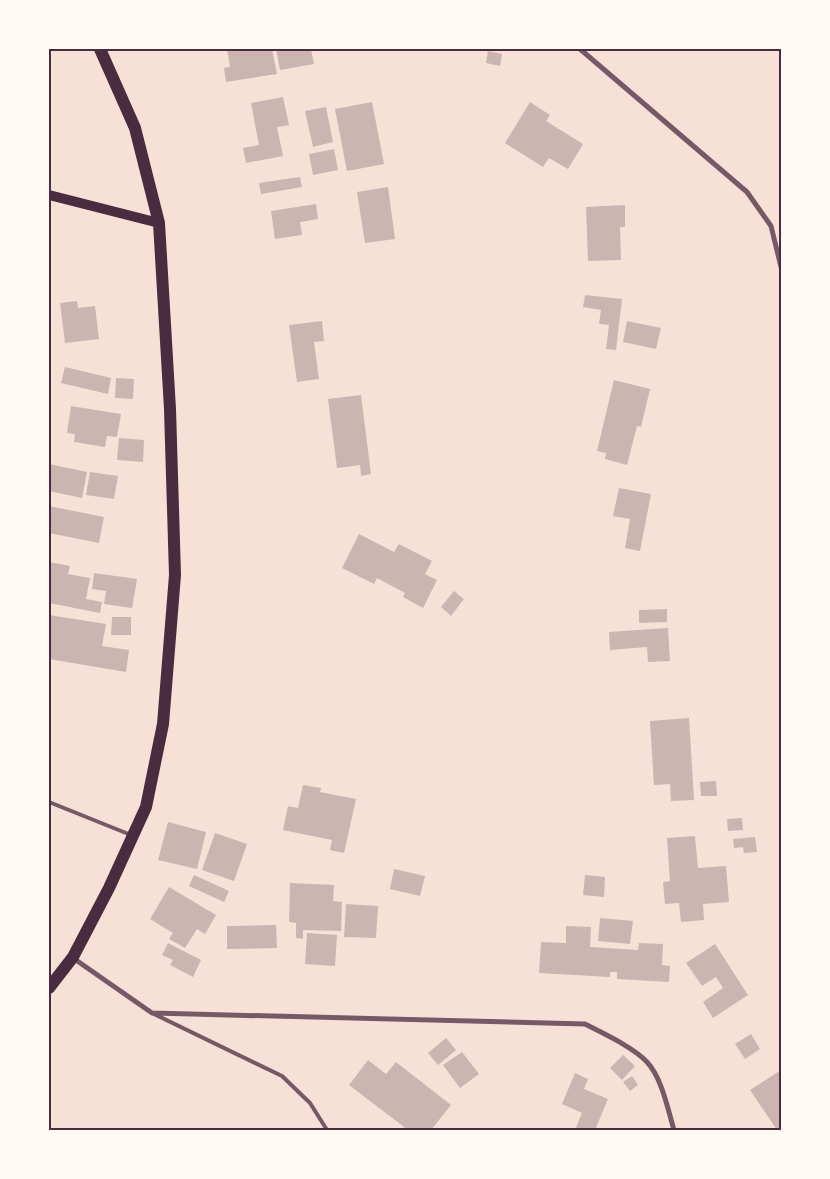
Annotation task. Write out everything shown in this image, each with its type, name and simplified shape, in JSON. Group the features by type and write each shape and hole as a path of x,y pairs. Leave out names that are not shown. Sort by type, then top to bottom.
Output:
{"main road":[{"path":"49,988 73,957 109,888 146,807 163,724 175,575 170,409 159,223 136,128 100,49"},
{"path":"49,195 159,223"}],"street":[{"path":"580,49 747,192 771,226 781,267"},
{"path":"73,957 152,1013 585,1024 611,1037 648,1063 664,1093 674,1130"}],"lane":[{"path":"49,802 133,836"},
{"path":"152,1013 282,1076 310,1103 327,1130"}],"building":[{"path":"227,49 272,49 277,74 226,82 224,68 230,67"},
{"path":"276,49 311,49 314,64 280,70"},
{"path":"488,51 502,54 500,66 486,63"},
{"path":"283,97 289,125 277,127 283,156 246,163 243,148 259,145 251,103"},
{"path":"372,102 384,164 347,171 335,109"},
{"path":"530,102 550,115 546,121 583,144 568,169 549,158 543,167 505,143"},
{"path":"326,107 333,142 313,147 305,111"},
{"path":"334,149 338,170 313,175 309,154"},
{"path":"300,177 302,187 261,194 259,183"},
{"path":"388,187 395,239 365,243 357,192"},
{"path":"316,204 318,219 300,222 302,235 275,239 271,211"},
{"path":"625,205 625,227 620,227 621,260 588,261 586,207"},
{"path":"585,295 622,299 616,350 606,349 609,325 599,324 601,310 583,307"},
{"path":"77,301 78,308 95,306 99,339 65,343 60,303"},
{"path":"322,321 324,341 314,342 319,379 297,382 289,325"},
{"path":"627,321 661,328 656,349 623,342"},
{"path":"65,367 111,378 108,394 61,383"},
{"path":"116,378 134,379 133,399 115,398"},
{"path":"614,380 650,389 641,427 637,426 627,465 605,459 606,453 597,451"},
{"path":"361,395 371,474 361,476 360,465 337,468 328,399"},
{"path":"71,406 121,414 117,437 107,436 105,447 74,442 75,434 67,433"},
{"path":"119,438 144,440 143,462 117,460"},
{"path":"49,464 87,472 82,498 49,491"},
{"path":"90,472 118,476 114,499 86,495"},
{"path":"619,488 651,494 640,551 625,548 630,519 613,516"},
{"path":"49,506 104,517 99,543 49,533"},
{"path":"359,534 394,552 399,544 432,561 425,574 437,580 423,608 403,597 405,593 377,578 374,584 342,568"},
{"path":"49,562 70,566 68,574 90,578 86,599 102,602 100,613 49,603"},
{"path":"94,573 137,579 132,608 104,604 106,591 92,589"},
{"path":"454,591 464,599 451,616 441,607"},
{"path":"667,609 667,622 639,623 639,610"},
{"path":"49,615 106,624 102,646 129,650 126,672 49,659"},
{"path":"112,617 131,617 131,635 111,635"},
{"path":"668,628 670,661 648,662 647,647 610,650 609,632"},
{"path":"689,718 694,800 671,801 670,784 654,785 650,721"},
{"path":"716,781 717,796 701,796 700,782"},
{"path":"303,785 321,788 320,792 356,799 344,853 330,850 332,840 283,830 288,806 298,808"},
{"path":"742,818 743,830 728,831 727,819"},
{"path":"168,822 206,832 197,869 158,860"},
{"path":"215,833 247,844 234,881 202,870"},
{"path":"695,836 698,868 726,866 729,902 703,904 704,920 681,922 679,903 665,904 663,882 670,881 667,838"},
{"path":"755,837 757,852 744,853 743,847 734,848 733,839"},
{"path":"394,869 425,876 420,896 390,889"},
{"path":"194,875 229,891 224,902 189,886"},
{"path":"585,875 605,877 604,897 583,895"},
{"path":"290,883 334,885 333,901 342,902 341,931 303,930 303,939 296,938 296,923 289,922"},
{"path":"169,887 216,915 205,934 197,929 185,948 169,939 173,933 150,919"},
{"path":"346,904 378,906 376,938 344,937"},
{"path":"600,918 633,921 630,944 598,941"},
{"path":"276,925 277,948 227,949 227,926"},
{"path":"566,926 591,927 590,947 638,950 639,943 663,944 662,965 670,966 669,982 617,979 617,972 610,972 610,977 539,973 541,942 566,943"},
{"path":"307,933 337,935 335,966 305,964"},
{"path":"168,943 201,960 193,977 170,965 173,960 162,955"},
{"path":"715,944 748,995 713,1018 703,1002 723,988 716,977 702,986 686,963"},
{"path":"751,1034 760,1049 745,1059 735,1044"},
{"path":"446,1038 456,1050 438,1065 428,1053"},
{"path":"462,1052 479,1074 460,1088 443,1065"},
{"path":"623,1055 635,1066 622,1080 610,1068"},
{"path":"368,1060 386,1074 396,1062 451,1105 431,1130 408,1130 349,1085"},
{"path":"781,1070 781,1130 777,1130 750,1090"},
{"path":"575,1073 588,1079 584,1089 608,1099 595,1130 575,1130 582,1113 562,1104"},
{"path":"632,1076 638,1085 630,1091 623,1082"}]}
